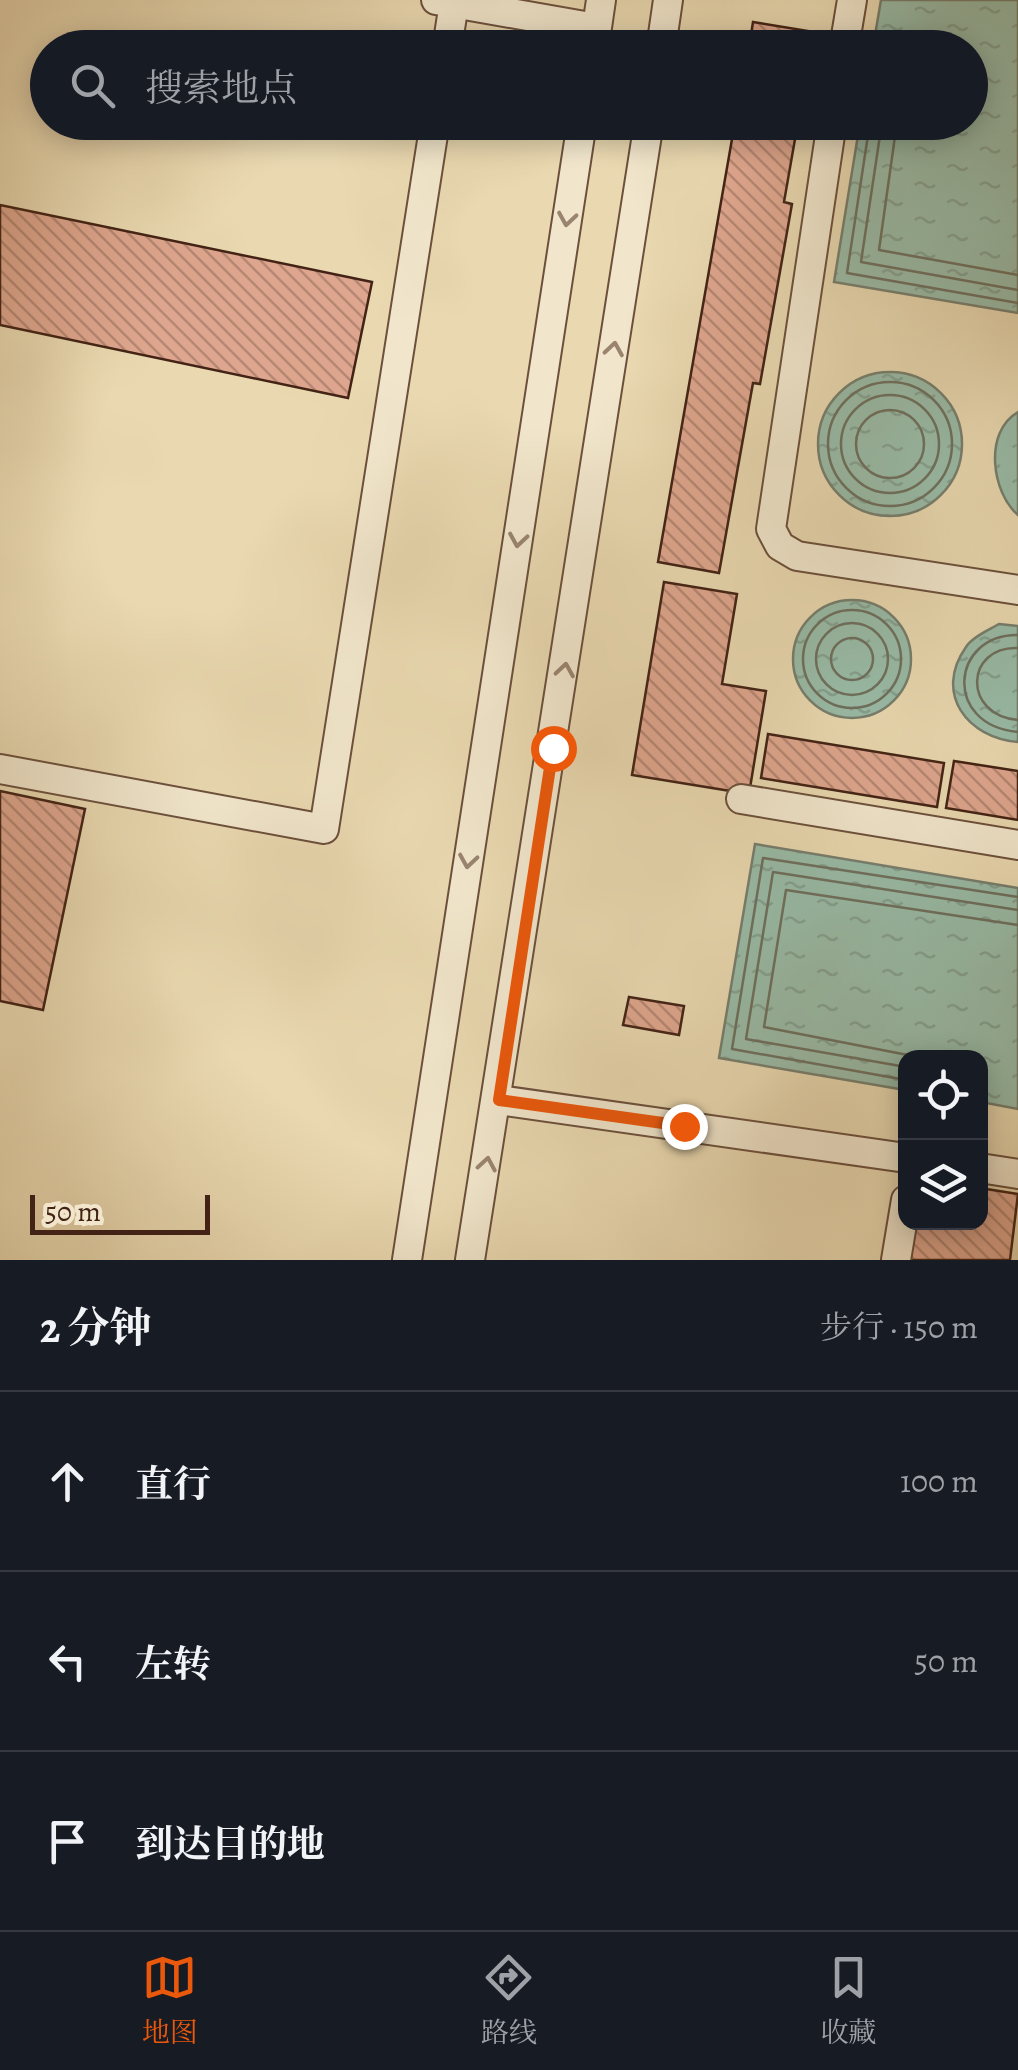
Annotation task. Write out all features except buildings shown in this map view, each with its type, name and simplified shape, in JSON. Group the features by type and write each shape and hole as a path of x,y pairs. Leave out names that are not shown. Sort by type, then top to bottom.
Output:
{"street":[{"path":"596,30 601,0"},
{"path":"664,30 668,0"},
{"path":"847,30 852,0"},
{"path":"446,30 445,2 562,30"},
{"path":"0,769 324,829 433,140"},
{"path":"407,1260 579,140"},
{"path":"470,1260 499,1100 646,140"},
{"path":"829,140 769,519 774,539 797,556 1018,590"},
{"path":"741,799 1018,845"},
{"path":"499,1100 898,1157"},
{"path":"988,1169 1018,1174"},
{"path":"896,1260 901,1230"}],"water":[{"path":"881,0 1018,0 1018,313 834,282 857,140 988,140 988,30 876,30"},
{"path":"890,372 917,378 941,393 956,417 962,444 956,471 941,495 917,510 890,516 863,510 839,495 824,471 818,444 824,417 839,393 863,378"},
{"path":"1018,412 1018,515 1002,492 995,463 1000,433"},
{"path":"852,600 875,604 894,617 907,636 911,659 907,682 894,701 875,714 852,718 829,714 810,701 797,682 793,659 797,636 810,617 829,604"},
{"path":"999,624 1018,626 1018,742 1000,739 971,723 955,697 953,681 966,647"},
{"path":"755,844 1018,888 1018,1109 988,1103 988,1050 898,1050 898,1089 719,1058"}],"route":[{"path":"553,748 499,1100 684,1126"}]}
